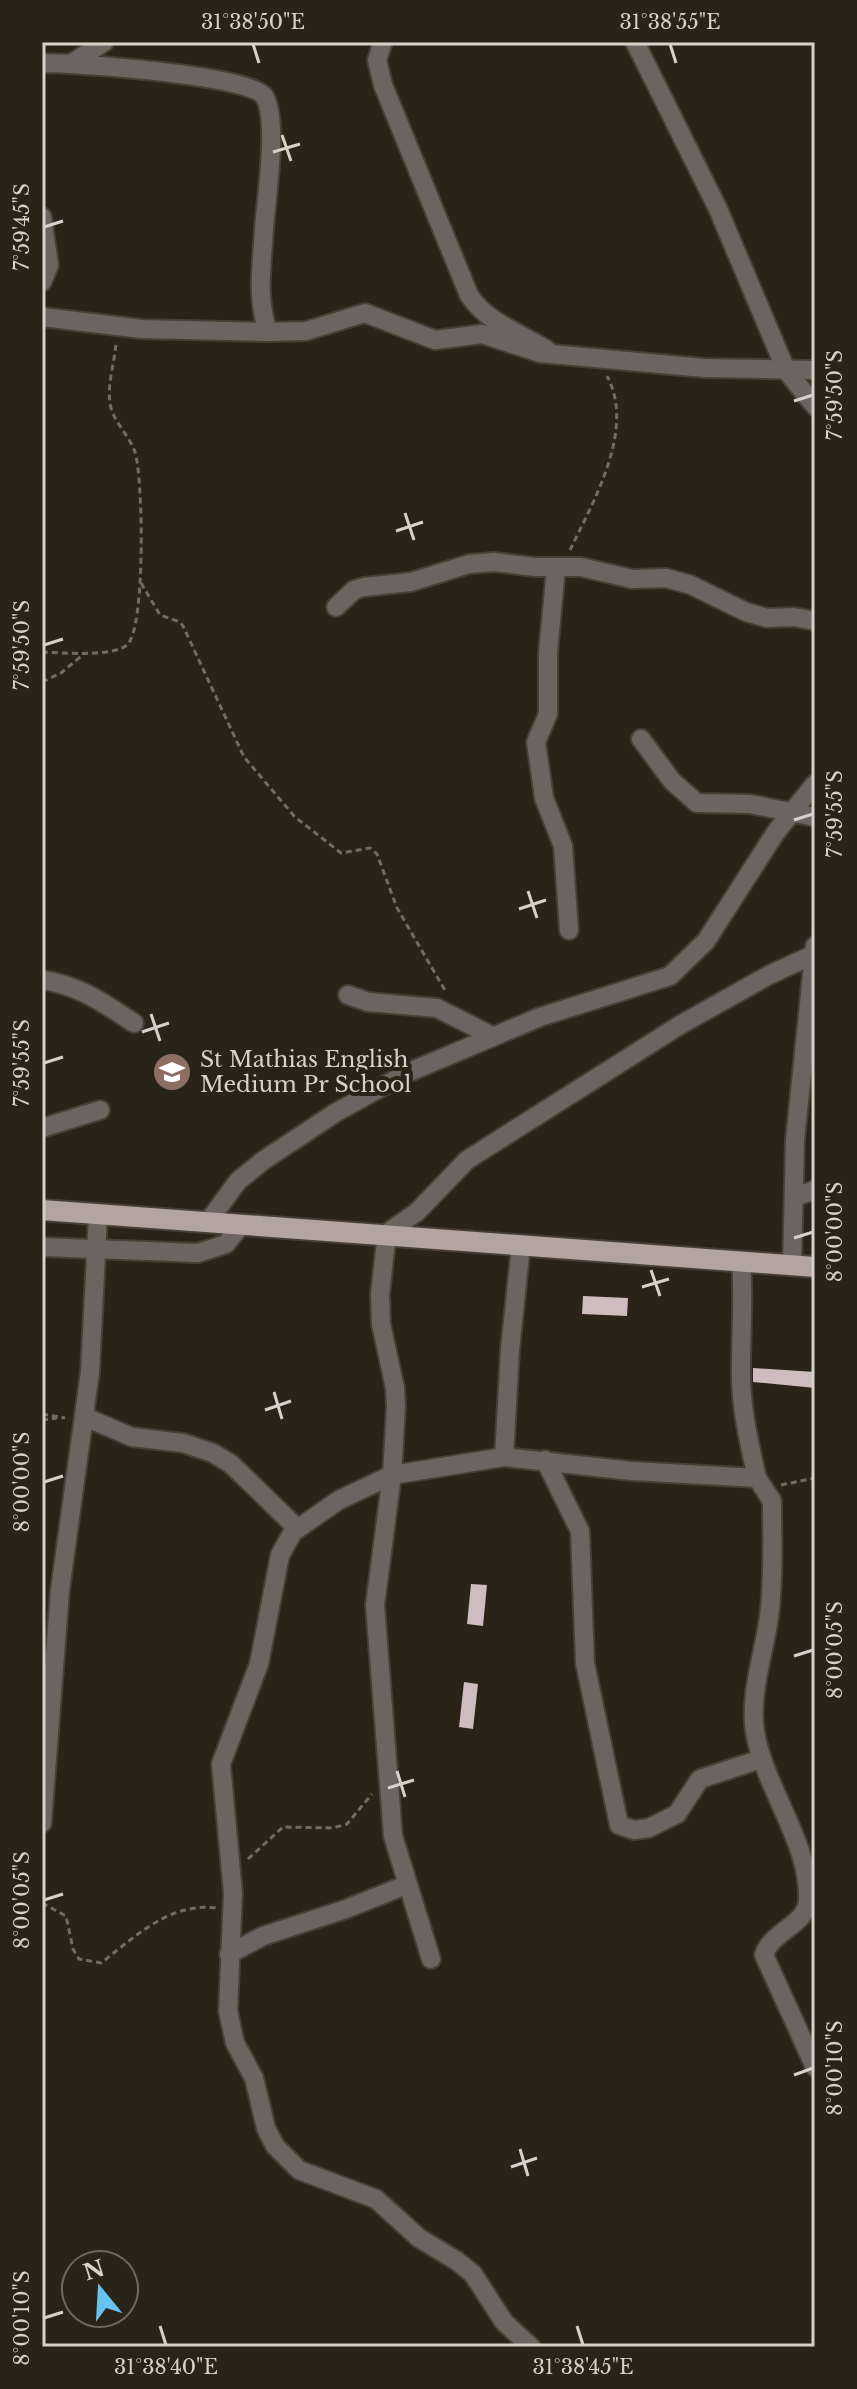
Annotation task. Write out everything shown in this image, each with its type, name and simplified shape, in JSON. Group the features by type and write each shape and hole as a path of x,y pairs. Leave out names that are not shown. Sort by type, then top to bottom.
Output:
{"main road":[{"path":"42,1210 387,1233 815,1267"}],"street":[{"path":"71,64 104,42"},
{"path":"635,42 718,209 786,370 815,406"},
{"path":"380,43 377,60 383,85 469,295 492,321 552,353"},
{"path":"42,63 255,87 263,95 268,105 270,137 259,294 268,332"},
{"path":"42,217 49,265 42,282"},
{"path":"42,317 199,333 306,331 365,313 435,340 482,334 523,349 552,353 704,368 815,370"},
{"path":"336,607 354,590 364,587 411,582 469,564 494,562 581,567 632,579 666,578 691,585 746,612 767,618 794,617 815,621"},
{"path":"559,568 548,653 548,714 536,742 544,798 563,846 569,930"},
{"path":"641,739 672,781 697,803 750,804 815,817"},
{"path":"208,1222 238,1181 335,1113 407,1073 492,1036 670,976 691,958 719,924 776,832 815,784"},
{"path":"792,1265 802,1054 814,951"},
{"path":"431,1959 393,1836 375,1605 392,1475 395,1388 381,1324 380,1294 387,1233 417,1212 467,1160 680,1025 814,951"},
{"path":"42,980 61,982 93,996 134,1023"},
{"path":"348,995 368,1002 426,1005 462,1018 492,1036"},
{"path":"42,1128 100,1110"},
{"path":"794,1197 815,1190"},
{"path":"42,1823 51,1588 84,1419 98,1215"},
{"path":"42,1247 198,1253 226,1244 242,1224"},
{"path":"504,1457 511,1338 521,1245"},
{"path":"741,1261 745,1305 741,1367 743,1410 761,1483 772,1501 772,1593 753,1712 761,1759 806,1841 805,1873 811,1911 767,1944 764,1955 815,2067"},
{"path":"84,1419 132,1437 183,1443 213,1453 231,1464 297,1528"},
{"path":"531,2347 504,2322 473,2274 457,2261 419,2238 376,2199 299,2170 275,2146 266,2128 254,2078 235,2043 228,2011 231,1868 221,1764 259,1664 280,1555 297,1528 339,1500 392,1475 504,1457 761,1483"},
{"path":"545,1460 580,1531 585,1663 619,1825 641,1830 656,1824 677,1814 700,1779 761,1759"},
{"path":"229,1954 263,1936 346,1909 406,1885"}],"path":[{"path":"42,652 112,651 129,644 136,630 141,583 135,454 110,408 109,392 116,360 117,326"},
{"path":"559,568 595,502 614,438 613,390 608,378 587,356"},
{"path":"141,583 160,615 183,626 244,757 277,797 307,829 341,853 370,848 377,854 397,908 462,1018"},
{"path":"42,682 61,673 86,652"},
{"path":"42,1414 84,1419"},
{"path":"42,1420 61,1417"},
{"path":"761,1483 815,1478"},
{"path":"231,1868 250,1857 276,1829 347,1824 387,1781"},
{"path":"42,1903 66,1916 73,1949 79,1959 101,1963 135,1935 187,1908 199,1906 232,1910"}],"building":[{"path":"583,1296 628,1298 627,1316 582,1314"},
{"path":"753,1368 815,1372 815,1388 753,1382"},
{"path":"471,1584 487,1585 483,1626 467,1624"},
{"path":"464,1682 478,1684 473,1729 459,1727"}],"place":[{"name":"St Mathias English Medium Pr School","path":"172,1072"}]}
